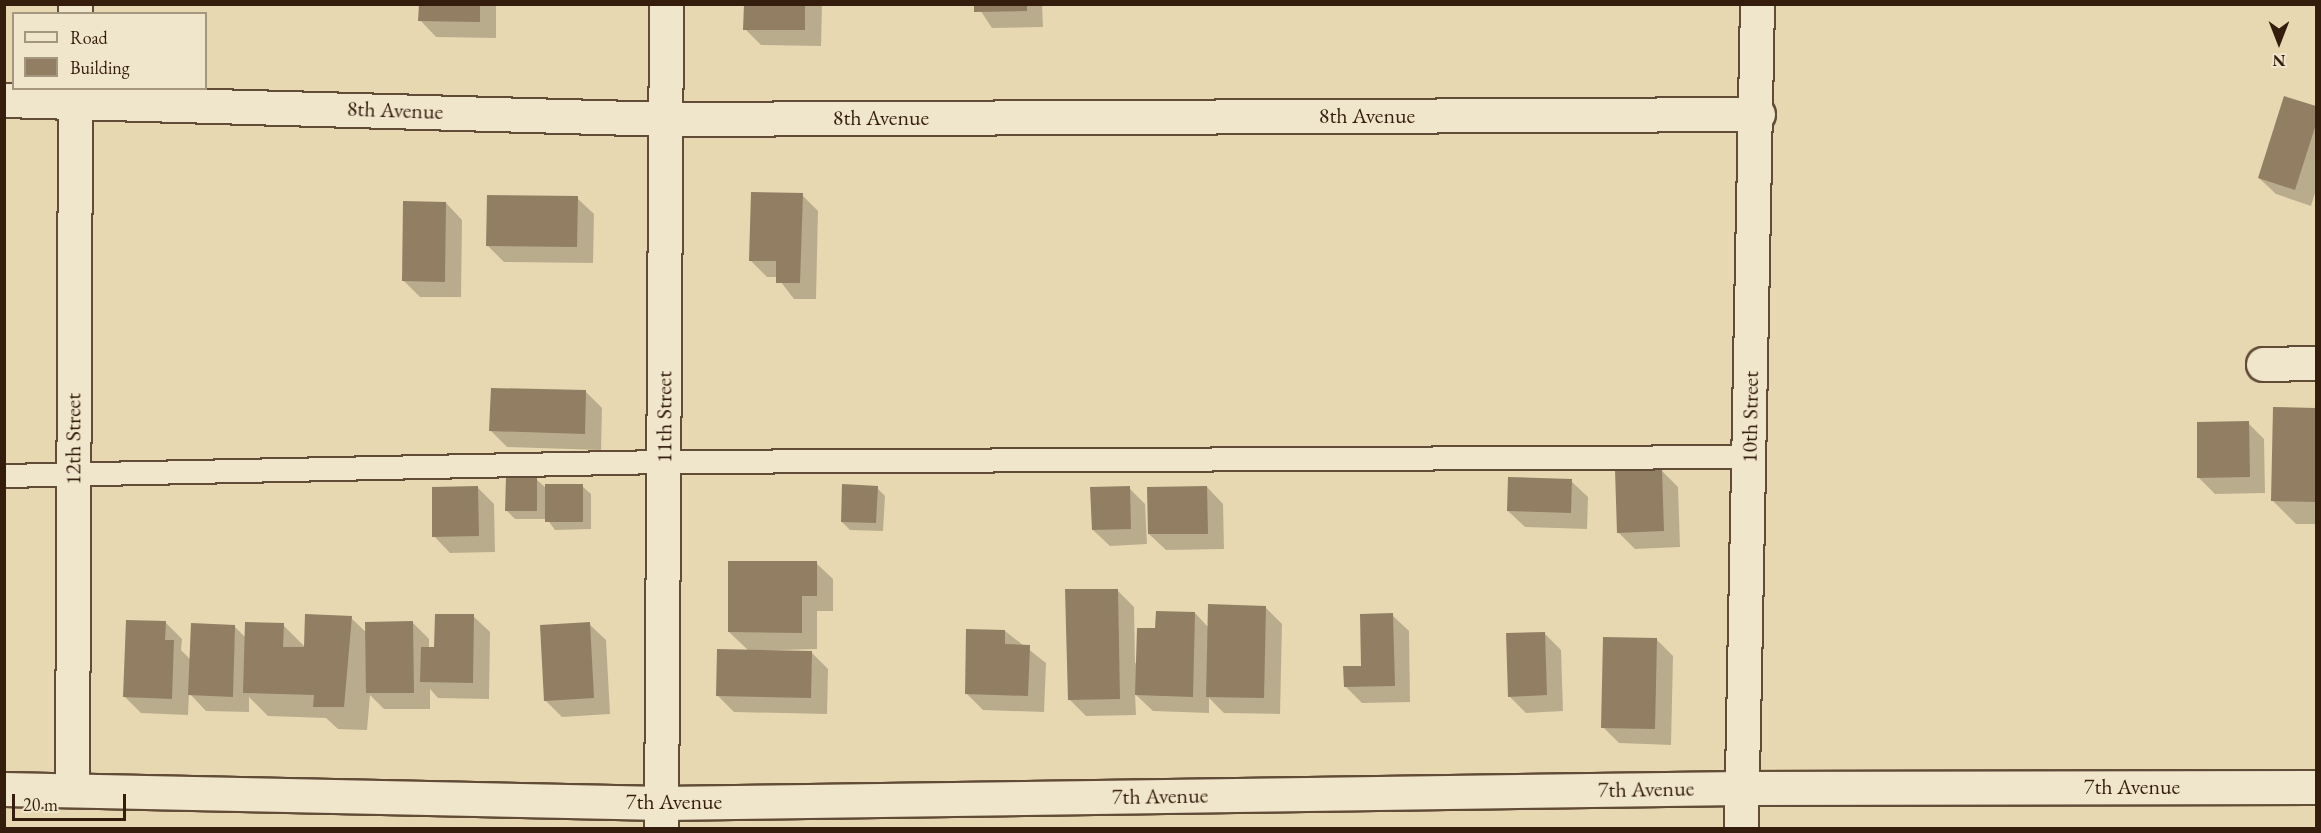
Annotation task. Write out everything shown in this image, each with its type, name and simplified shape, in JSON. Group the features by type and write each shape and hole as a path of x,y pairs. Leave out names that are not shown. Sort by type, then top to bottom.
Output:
{"street":[{"name":"11th Street","path":"662,816 666,4"},
{"name":"10th Street","path":"1741,828 1758,114 1757,4"},
{"name":"8th Avenue","path":"4,100 75,94 666,119 1758,114"},
{"name":"12th Street","path":"72,789 75,94"},
{"path":"2263,364 2316,363"},
{"name":"7th Avenue","path":"4,789 72,789 662,816 1741,788 2316,787"}],"lane":[{"path":"4,476 664,462 1749,457"}],"building":[{"path":"419,4 480,4 480,22 418,21"},
{"path":"744,4 805,4 805,30 743,30"},
{"path":"974,4 1027,4 1027,11 974,12"},
{"path":"2284,96 2316,106 2316,124 2295,190 2258,178"},
{"path":"751,192 803,193 800,283 776,283 776,261 749,261"},
{"path":"487,195 578,196 577,247 486,246"},
{"path":"403,201 446,202 445,282 402,281"},
{"path":"491,388 586,390 585,434 489,431"},
{"path":"2273,407 2316,408 2316,502 2271,501"},
{"path":"2249,421 2250,477 2197,478 2197,422"},
{"path":"1662,469 1664,531 1617,533 1615,470"},
{"path":"506,477 537,477 537,511 505,511"},
{"path":"1508,477 1572,479 1571,513 1507,511"},
{"path":"545,484 583,484 583,522 545,522"},
{"path":"842,484 878,486 876,523 841,522"},
{"path":"478,486 479,536 432,537 432,487"},
{"path":"1130,486 1131,529 1092,530 1090,487"},
{"path":"1207,486 1208,534 1148,534 1147,487"},
{"path":"728,561 817,561 817,596 802,596 802,633 728,632"},
{"path":"1065,589 1118,589 1120,699 1068,700"},
{"path":"1208,604 1266,606 1264,698 1206,697"},
{"path":"1156,611 1195,612 1193,697 1135,695 1137,628 1155,628"},
{"path":"1393,613 1395,686 1344,687 1343,666 1361,666 1360,614"},
{"path":"305,614 352,616 344,707 313,707 314,695 243,693 245,622 284,623 283,647 304,647"},
{"path":"435,614 474,614 473,683 420,682 421,647 434,647"},
{"path":"126,620 166,621 165,640 174,640 172,699 123,697"},
{"path":"413,621 414,693 366,693 365,622"},
{"path":"590,622 594,698 544,701 540,625"},
{"path":"191,623 235,625 233,697 188,695"},
{"path":"966,629 1005,630 1005,644 1030,645 1028,696 965,694"},
{"path":"1545,632 1547,695 1508,697 1506,633"},
{"path":"1603,637 1657,638 1655,729 1601,728"},
{"path":"717,649 812,651 811,698 716,696"}]}
